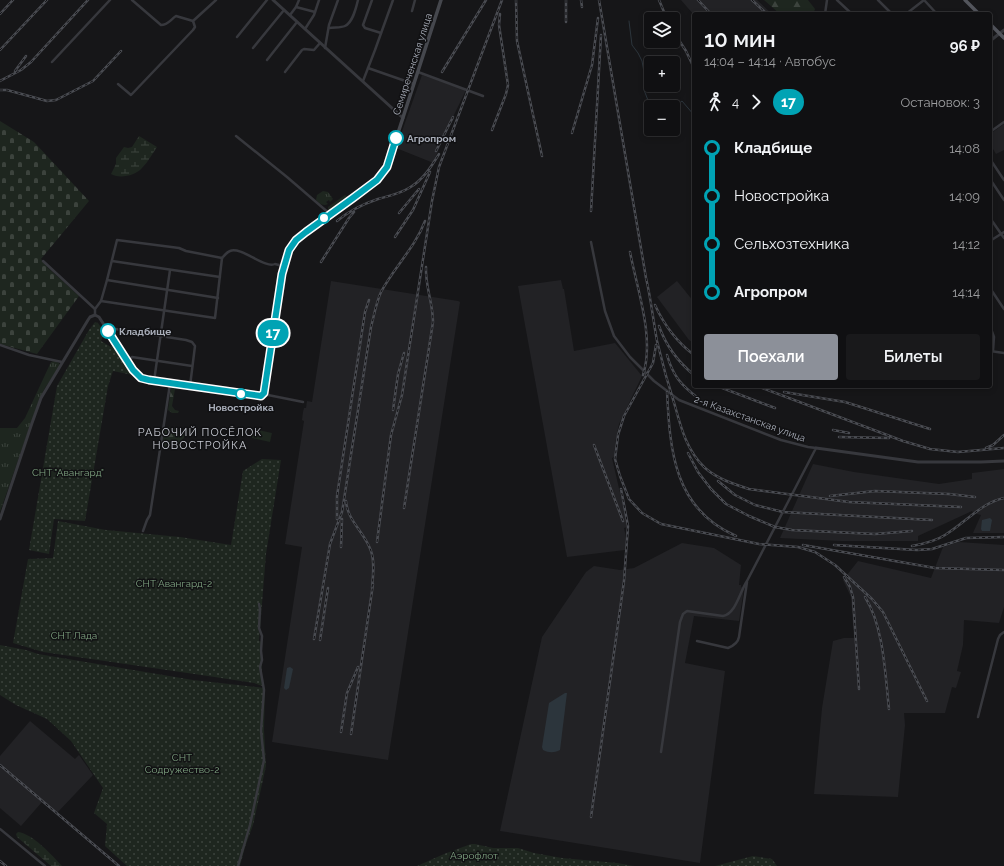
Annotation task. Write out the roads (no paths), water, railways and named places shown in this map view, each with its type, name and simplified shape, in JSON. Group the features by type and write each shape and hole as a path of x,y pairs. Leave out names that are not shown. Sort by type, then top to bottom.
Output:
{"main road":[{"name":"Семиреченская улица","path":"263,394 283,266 289,250 296,240 373,184 383,174 387,167 441,0"},
{"path":"965,0 977,12"},
{"path":"992,26 1004,38"}],"street":[{"path":"52,62 110,0"},
{"path":"132,0 161,25 165,25 176,16 193,21"},
{"path":"193,21 216,0"},
{"path":"237,37 267,0"},
{"path":"274,0 403,118"},
{"path":"290,15 299,0"},
{"path":"305,29 315,12 319,0"},
{"path":"325,48 329,28 338,0"},
{"path":"329,28 348,24 351,20 358,0"},
{"path":"372,0 363,25 365,28 381,33"},
{"path":"363,81 393,0"},
{"path":"412,10 415,0"},
{"path":"825,12 827,0"},
{"path":"837,0 850,12"},
{"path":"878,0 890,12"},
{"path":"909,12 924,0 935,12"},
{"path":"296,6 315,12"},
{"path":"253,48 284,10"},
{"path":"118,84 131,95 193,30 195,27 193,21"},
{"path":"266,60 297,22"},
{"path":"992,39 1004,30"},
{"path":"285,72 302,50 314,50 320,43"},
{"path":"368,68 414,84"},
{"path":"418,72 483,96"},
{"path":"992,131 1004,122"},
{"path":"236,136 330,214"},
{"path":"992,163 1004,180"},
{"path":"992,182 1004,200"},
{"path":"992,220 1004,238"},
{"path":"992,240 1002,233"},
{"path":"95,315 95,309 101,301 117,240 179,248 186,251 222,258"},
{"name":"2-я Казахстанская улица","path":"591,242 605,311 614,336 630,357 654,381 679,400 781,440 808,448 918,462 1004,461"},
{"path":"101,301 215,318 222,258 229,251 250,256 267,265 275,264 283,266"},
{"path":"43,261 95,309"},
{"path":"112,261 220,277"},
{"path":"154,381 170,270"},
{"path":"107,280 218,298"},
{"path":"992,291 1004,309"},
{"path":"95,315 99,318 108,331 127,362 141,378 170,384 258,396 263,394 303,402"},
{"path":"0,519 38,406 45,391 88,320 90,317 95,315"},
{"path":"108,331 115,329 160,335 192,342 195,346 190,386"},
{"path":"992,332 994,337 992,351 1004,353"},
{"path":"0,345 29,355 62,362"},
{"path":"127,362 132,357 192,366"},
{"path":"143,531 150,515 170,384"},
{"path":"661,752 673,662 680,622 683,614 687,611 718,616 727,616 730,614 742,588 816,448"},
{"path":"697,641 728,648 737,642 747,581"},
{"path":"238,866 250,825 264,760 261,731 264,690 260,667 262,660 262,642 261,631 259,628 259,604"},
{"path":"978,717 998,639 1004,632"},
{"path":"0,829 45,866"}],"waterway":[{"path":"629,21 632,45 642,61 644,72 644,90 648,100"},
{"path":"680,103 682,101 692,113"}],"railway":[{"path":"0,14 13,0"},
{"path":"0,50 47,0"},
{"path":"0,81 21,70 31,62 88,0"},
{"path":"442,72 486,0"},
{"path":"377,542 391,435 402,395 432,201 439,167 502,0"},
{"path":"516,0 517,41 542,156"},
{"path":"566,0 566,22"},
{"path":"581,0 582,7"},
{"path":"599,0 657,341 680,423 689,447 705,468 720,478 749,489 849,502 961,507"},
{"path":"659,0 664,12"},
{"path":"698,0 709,12"},
{"path":"752,0 765,12"},
{"path":"492,130 508,85 499,25 500,14"},
{"path":"572,133 592,65 598,18"},
{"path":"591,211 601,35"},
{"path":"680,42 692,64"},
{"path":"0,90 7,90 47,101 56,100 93,81 121,51"},
{"path":"15,71 26,56"},
{"path":"436,151 453,117"},
{"path":"337,221 346,214 362,206 378,199 394,195 414,185 426,173 439,154"},
{"path":"395,237 413,210 430,172"},
{"path":"399,213 419,189"},
{"path":"321,262 354,212"},
{"path":"314,639 330,544 342,512 371,327 376,305 386,283 416,240 425,221"},
{"path":"630,252 644,314 646,330 646,361 643,375"},
{"path":"404,508 433,322 426,267"},
{"path":"337,519 337,496 365,312 369,300"},
{"path":"655,305 662,319 672,333 682,345 692,353"},
{"path":"659,326 673,353 692,373"},
{"path":"656,345 653,363 624,416 618,435 615,459 629,499 642,513 661,524 759,544 798,547 815,552 835,565 872,599 883,612 927,701"},
{"path":"393,410 398,374 404,353"},
{"path":"667,355 678,380 698,398"},
{"path":"722,388 775,408"},
{"path":"762,388 903,441 930,449 958,452 1004,448"},
{"path":"667,392 670,436 679,476 688,494 699,510 715,524 736,536"},
{"path":"784,392 845,402 930,429"},
{"path":"833,430 849,433"},
{"path":"986,448 993,445 1004,435"},
{"path":"839,437 889,438"},
{"path":"594,445 623,521"},
{"path":"688,453 698,472 711,489 726,504 775,527 792,530 875,534 912,531"},
{"path":"718,481 735,495 755,505 783,512 932,520"},
{"path":"591,817 624,581 628,526 621,489"},
{"path":"830,496 875,491 949,494 975,497"},
{"path":"912,546 929,542 941,537 988,504 1004,498"},
{"path":"346,501 349,514 365,538 371,551 373,564 372,588"},
{"path":"341,547 342,519"},
{"path":"834,545 917,550 932,549 966,538 1004,537"},
{"path":"803,545 935,568 1004,570"},
{"path":"844,577 850,587 853,597 859,689"},
{"path":"351,734 373,584"},
{"path":"320,640 328,588"},
{"path":"865,597 871,609 880,636 885,666 889,709"},
{"path":"341,732 347,693 358,667"},
{"path":"0,765 119,866"},
{"path":"0,861 6,866"}],"place":[{"name":"Агропром","path":"396,138"},
{"name":"Кладбище","path":"108,331"},
{"name":"Новостройка","path":"241,394"}],"district":[{"name":"РАБОЧИЙ ПОСЁЛОК НОВОСТРОЙКА","path":"200,438"}],"park label":[{"name":"СНТ \"Авангард\"","path":"68,472"},
{"name":"СНТ Авангард-2","path":"174,583"},
{"name":"СНТ Лада","path":"74,635"},
{"name":"СНТ Содружество-2","path":"182,762"},
{"name":"Аэрофлот","path":"474,855"}]}
